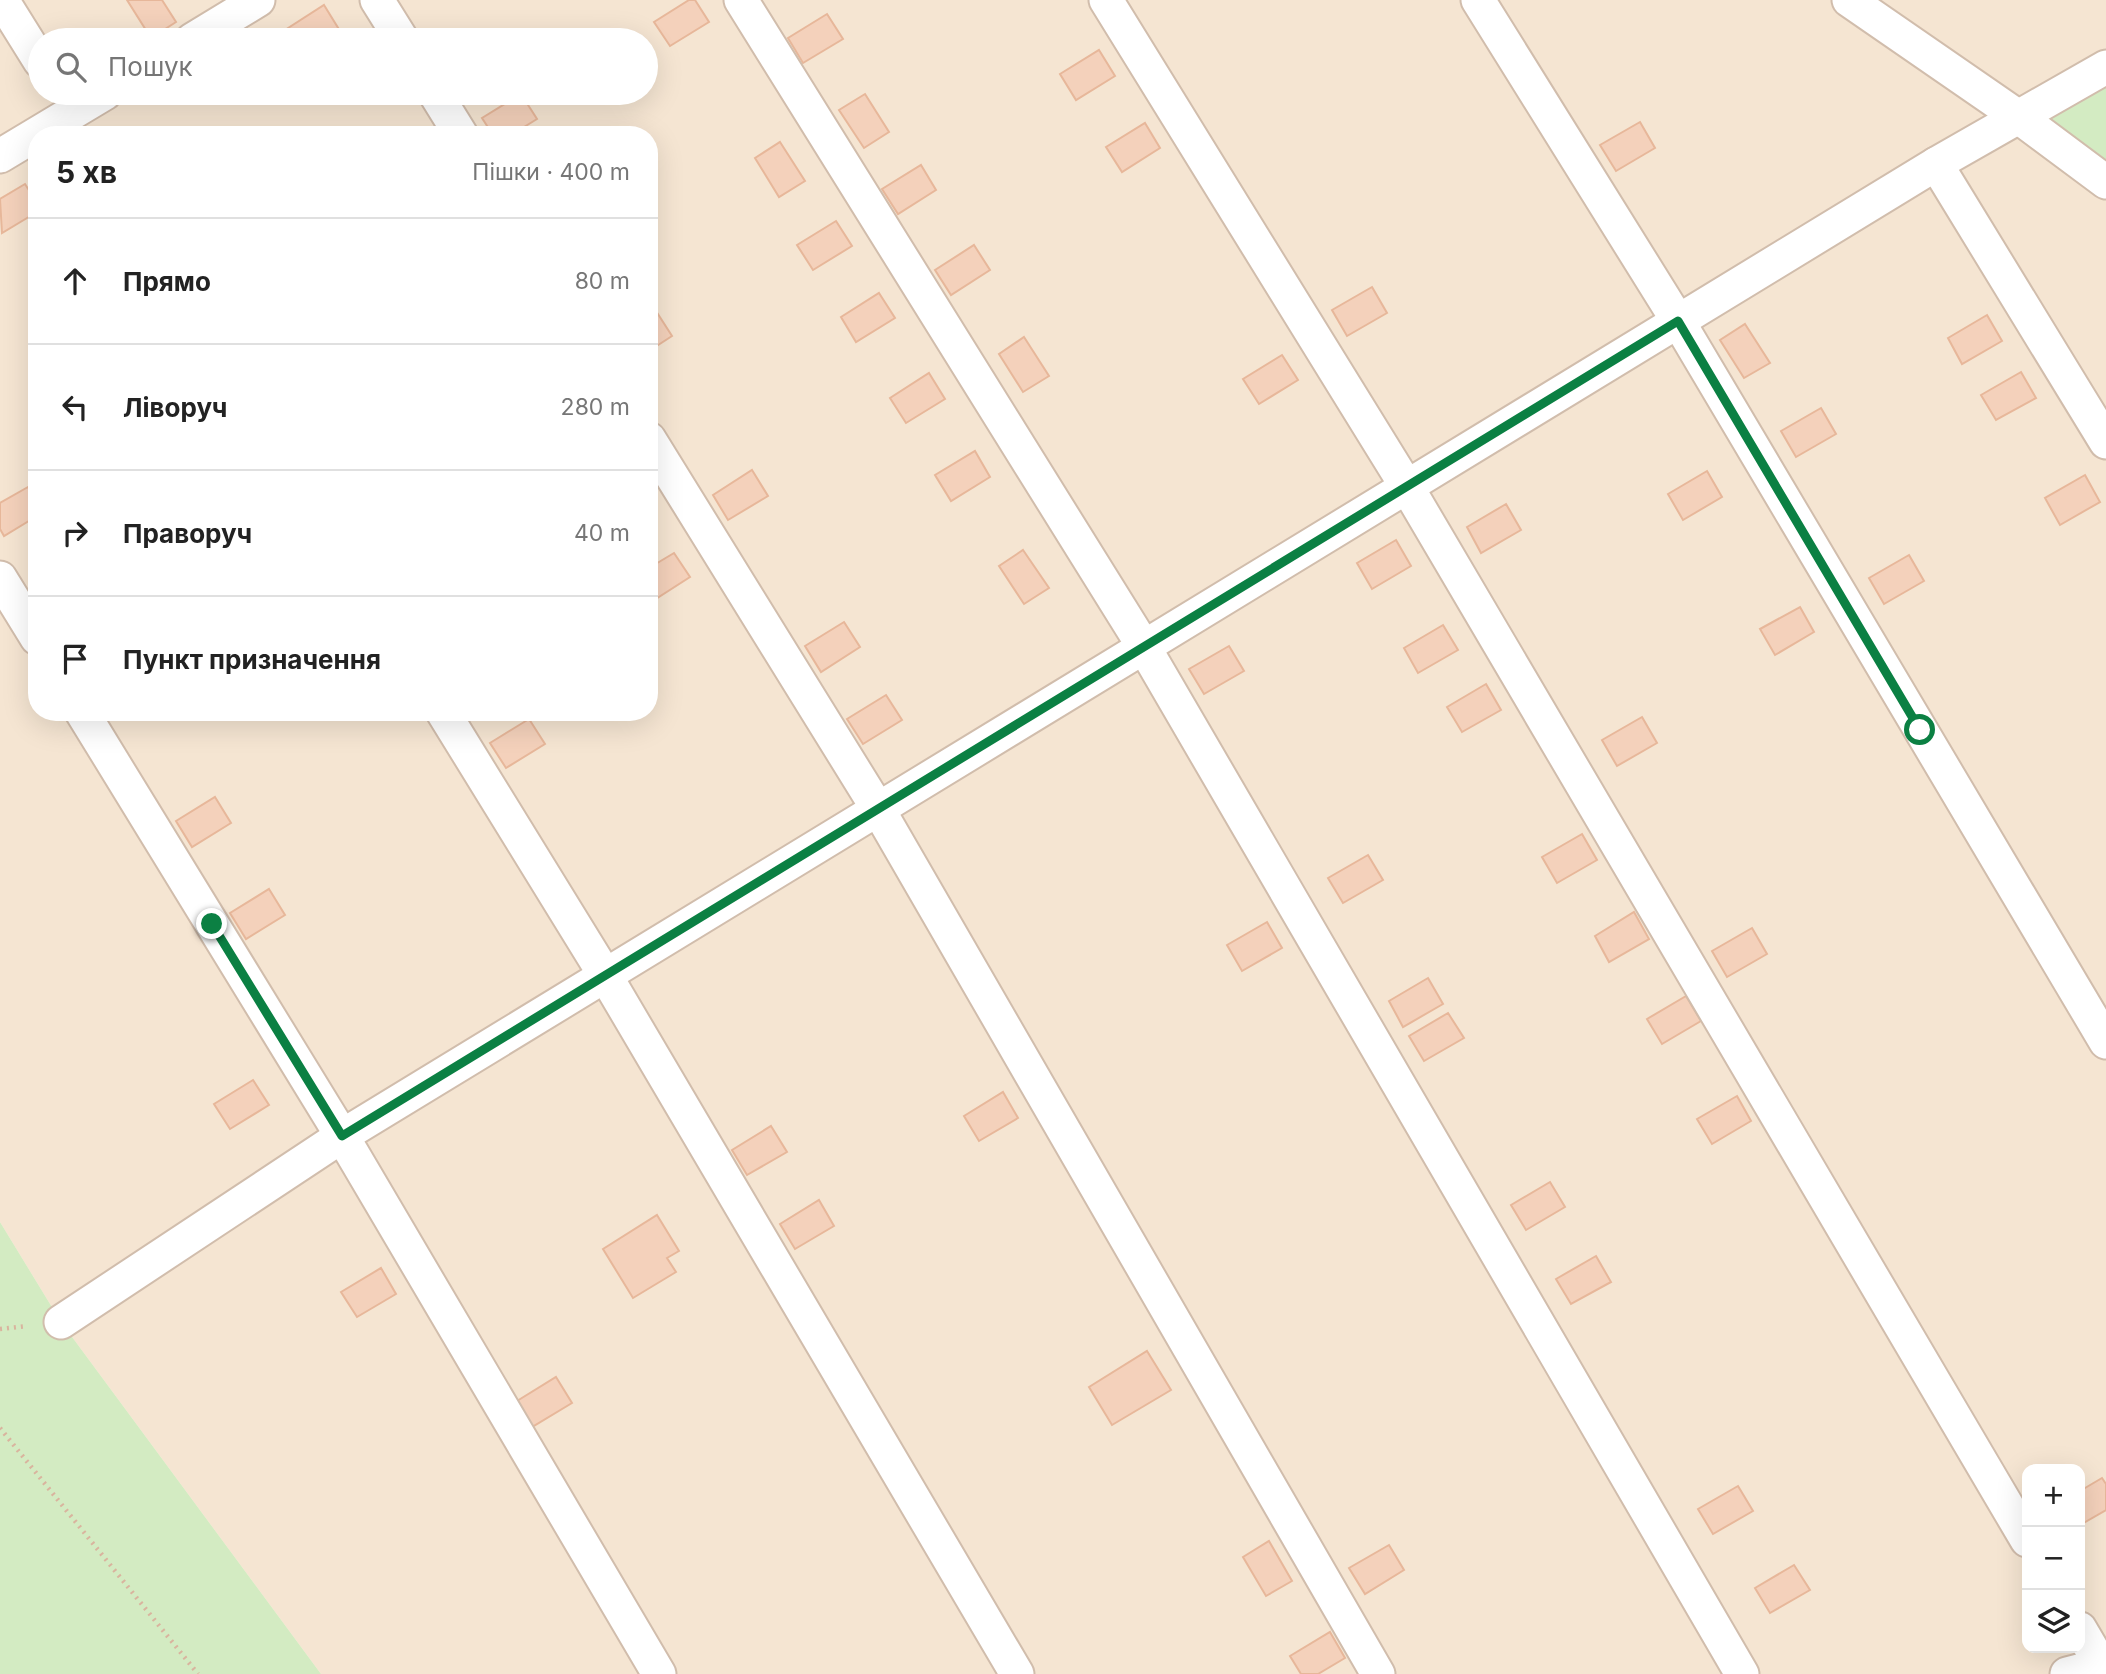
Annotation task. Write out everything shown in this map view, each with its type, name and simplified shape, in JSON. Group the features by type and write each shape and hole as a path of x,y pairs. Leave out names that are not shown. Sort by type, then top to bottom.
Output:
{"street":[{"path":"2,0 28,42"},
{"path":"212,28 258,0"},
{"path":"377,0 394,28"},
{"path":"741,0 1144,647 1742,1674"},
{"path":"1106,0 1406,487 2022,1532"},
{"path":"1478,0 1678,321 2106,1042"},
{"path":"1849,0 2020,118 2106,182"},
{"path":"61,1322 342,1136 1936,164 2106,67"},
{"path":"442,105 455,126"},
{"path":"51,126 73,113"},
{"path":"0,156 28,140"},
{"path":"1936,164 2106,442"},
{"path":"658,454 878,809 1378,1674"},
{"path":"0,578 28,623"},
{"path":"88,721 342,1136 659,1674"},
{"path":"449,721 606,975 1017,1674"},
{"path":"2067,1674 2103,1665 2085,1637"}],"path":[{"path":"0,1428 198,1674"}],"shaded area":[{"path":"0,0 2106,0 2106,1664 2066,1674 321,1674 61,1322 0,1222"}],"green space":[{"path":"2106,67 2106,182 2020,118"},
{"path":"0,1222 61,1322 321,1674 0,1674"}],"building":[{"path":"127,0 162,0 176,22 167,28 145,28"},
{"path":"689,0 695,0 709,22 670,46 654,22"},
{"path":"324,5 338,28 288,28"},
{"path":"827,14 843,39 803,63 788,38"},
{"path":"1099,50 1115,76 1076,100 1060,74"},
{"path":"865,94 889,132 864,148 839,110"},
{"path":"503,105 528,105 537,119 526,126 487,126 482,118"},
{"path":"1640,122 1655,148 1616,171 1600,145"},
{"path":"1145,123 1160,148 1122,172 1106,147"},
{"path":"780,142 805,181 779,197 755,158"},
{"path":"921,165 936,190 898,214 882,189"},
{"path":"25,184 28,189 28,217 2,233 0,199"},
{"path":"836,221 852,246 813,270 797,245"},
{"path":"974,245 990,270 951,295 935,270"},
{"path":"1372,287 1387,313 1347,336 1332,310"},
{"path":"879,293 895,318 856,342 841,317"},
{"path":"658,314 672,336 658,345"},
{"path":"1987,315 2002,341 1962,364 1948,338"},
{"path":"1745,324 1770,363 1744,378 1720,340"},
{"path":"1024,337 1049,376 1023,392 999,354"},
{"path":"1282,355 1298,380 1259,404 1243,379"},
{"path":"2021,372 2036,398 1996,420 1981,395"},
{"path":"929,373 945,399 906,423 890,398"},
{"path":"1821,408 1836,434 1796,457 1781,431"},
{"path":"975,451 990,477 951,501 935,475"},
{"path":"752,470 768,496 728,520 713,495"},
{"path":"1707,471 1722,497 1683,520 1668,494"},
{"path":"2085,475 2100,502 2060,525 2045,498"},
{"path":"28,487 28,521 4,536 0,529 0,503"},
{"path":"1506,504 1521,530 1481,553 1467,527"},
{"path":"1396,540 1411,566 1372,589 1357,563"},
{"path":"1023,550 1049,588 1024,604 999,566"},
{"path":"674,553 690,577 658,598 658,563"},
{"path":"1909,555 1924,581 1884,604 1869,578"},
{"path":"1800,607 1814,632 1775,655 1760,629"},
{"path":"844,622 860,647 821,672 805,646"},
{"path":"1443,625 1458,650 1418,673 1404,648"},
{"path":"1229,646 1244,671 1204,694 1189,669"},
{"path":"1486,684 1501,710 1462,732 1447,707"},
{"path":"886,695 902,720 863,744 847,719"},
{"path":"1642,717 1657,743 1617,766 1602,740"},
{"path":"526,721 530,721 545,744 506,768 490,743"},
{"path":"215,797 231,823 192,847 176,821"},
{"path":"1582,834 1597,860 1557,883 1542,857"},
{"path":"1368,855 1383,880 1343,903 1328,878"},
{"path":"269,889 285,915 246,939 230,913"},
{"path":"1634,912 1649,939 1609,962 1595,936"},
{"path":"1267,922 1282,948 1242,971 1227,945"},
{"path":"1752,928 1767,954 1727,977 1712,951"},
{"path":"1428,978 1443,1004 1403,1027 1389,1001"},
{"path":"1686,996 1701,1021 1662,1044 1647,1019"},
{"path":"1448,1013 1464,1038 1424,1061 1409,1036"},
{"path":"253,1080 269,1105 230,1129 214,1104"},
{"path":"1003,1092 1018,1118 979,1141 964,1116"},
{"path":"1737,1096 1751,1121 1712,1144 1697,1119"},
{"path":"771,1126 787,1152 747,1175 732,1150"},
{"path":"1550,1182 1565,1207 1526,1230 1511,1205"},
{"path":"819,1200 834,1226 795,1249 780,1224"},
{"path":"657,1215 679,1251 667,1258 676,1272 633,1298 603,1249"},
{"path":"1596,1256 1611,1282 1571,1304 1556,1279"},
{"path":"381,1268 396,1294 357,1317 341,1292"},
{"path":"1147,1351 1171,1390 1112,1425 1089,1387"},
{"path":"556,1377 572,1403 532,1427 517,1401"},
{"path":"2102,1478 2106,1484 2106,1510 2085,1522 2085,1488"},
{"path":"1738,1486 1753,1511 1713,1534 1698,1509"},
{"path":"1269,1541 1292,1581 1266,1596 1243,1557"},
{"path":"1389,1545 1404,1570 1365,1594 1349,1568"},
{"path":"1794,1565 1810,1590 1770,1613 1755,1588"},
{"path":"1330,1632 1345,1658 1318,1674 1301,1674 1290,1656"}],"route":[{"path":"212,924 342,1136 1678,321 1920,730"}]}
